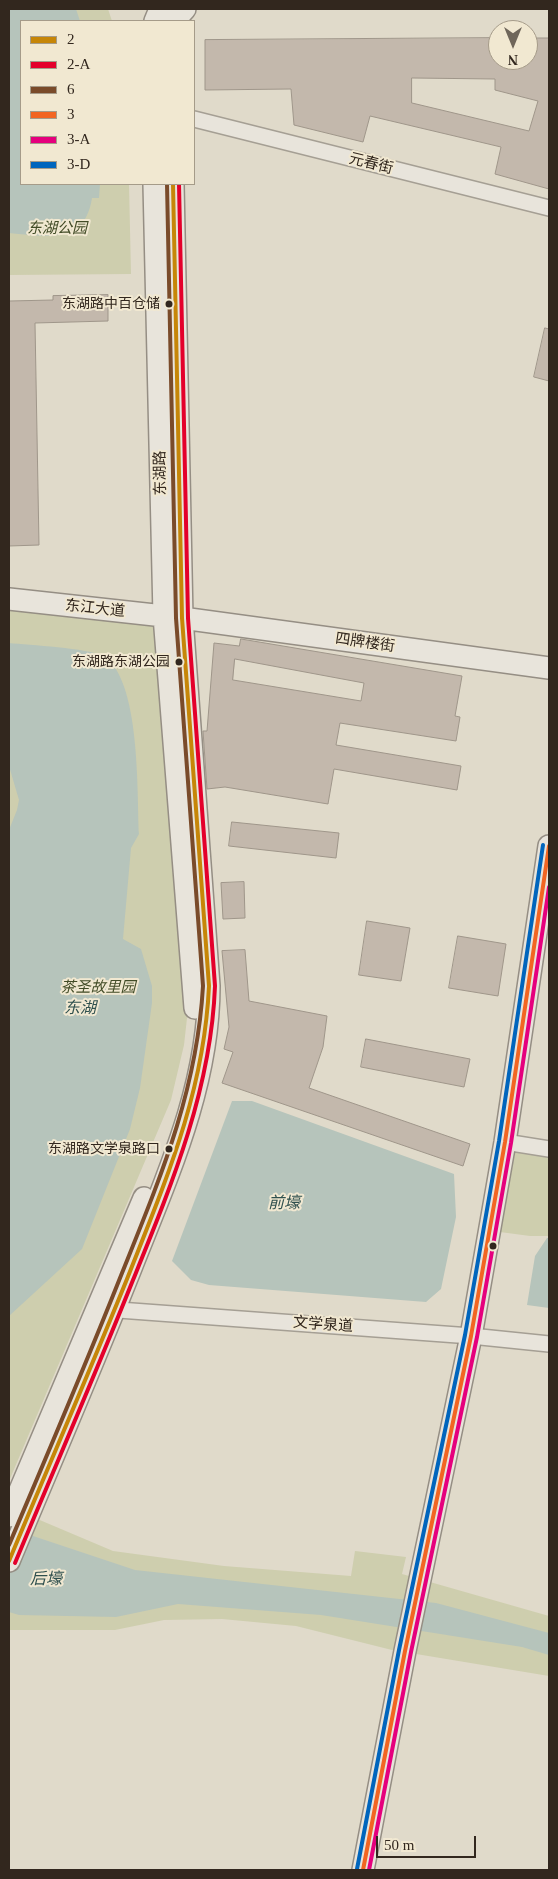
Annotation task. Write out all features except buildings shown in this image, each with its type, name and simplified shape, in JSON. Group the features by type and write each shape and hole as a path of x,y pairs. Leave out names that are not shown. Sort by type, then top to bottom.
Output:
{"main road":[{"path":"173,20 185,9"},
{"name":"东湖路","path":"68,1399 105,1309 162,1153 186,1074 194,1030 195,986 173,617 154,185"},
{"name":"东湖路","path":"173,185 173,617"},
{"name":"东江大道","path":"9,599 173,617"},
{"name":"四牌楼街","path":"173,617 549,668"},
{"path":"363,1870 407,1640 471,1336 505,1142 549,846"},
{"path":"9,1516 68,1399"},
{"path":"9,1561 68,1399"}],"street":[{"name":"元春街","path":"195,119 549,208"},
{"path":"505,1142 549,1149"},
{"name":"文学泉道","path":"105,1309 471,1336 549,1344"}],"green space":[{"name":"东湖公园","path":"9,9 108,9 112,20 20,20 20,185 129,185 131,274 9,275"},
{"name":"东湖","path":"9,609 155,626 189,1000 184,1045 171,1100 9,1481"},
{"path":"516,1148 549,1153 549,1236 530,1236 500,1232"},
{"path":"9,1507 113,1551 224,1566 351,1576 355,1551 406,1557 402,1574 549,1616 549,1676 392,1650 296,1626 222,1619 164,1620 115,1630 9,1630"}],"water":[{"path":"9,9 76,9 80,20 20,20 20,185 100,185 99,198 92,198 88,213 81,224 72,231 61,235 49,236 9,233"},
{"name":"东湖","path":"9,643 72,649 103,656 115,668 124,687 131,711 137,766 139,834 131,848 123,939 141,949 152,986 152,1003 140,1088 130,1129 82,1249 9,1316 9,830 19,800 9,766"},
{"name":"前壕","path":"232,1101 252,1101 454,1174 456,1217 441,1289 426,1302 209,1285 191,1280 172,1261"},
{"path":"547,1238 549,1238 549,1308 527,1305 535,1256"},
{"name":"后壕","path":"9,1528 135,1570 436,1603 549,1633 549,1655 522,1647 321,1615 178,1604 116,1617 19,1615 9,1612"}],"transit line":[{"name":"6","path":"9,1545 94,1341 163,1167 185,1097 199,1024 203,986 176,618 167,185"},
{"name":"2","path":"9,1561 113,1314 169,1171 191,1100 200,1063 206,1025 209,986 182,618 173,185"},
{"name":"2-A","path":"15,1563 119,1316 162,1208 198,1099 212,1025 215,986 188,618 179,185"},
{"name":"3-D","path":"357,1869 399,1650 465,1335 499,1141 543,845"},
{"name":"3","path":"363,1870 405,1651 471,1336 505,1142 549,846"},
{"name":"3-A","path":"369,1870 411,1652 477,1337 511,1143 549,887"}],"place":[{"name":"东湖路中百仓储","path":"169,304"},
{"name":"东湖路东湖公园","path":"179,662"},
{"name":"东湖路文学泉路口","path":"169,1149"}],"park label":[{"name":"茶圣故里园","path":"98,988"}]}
